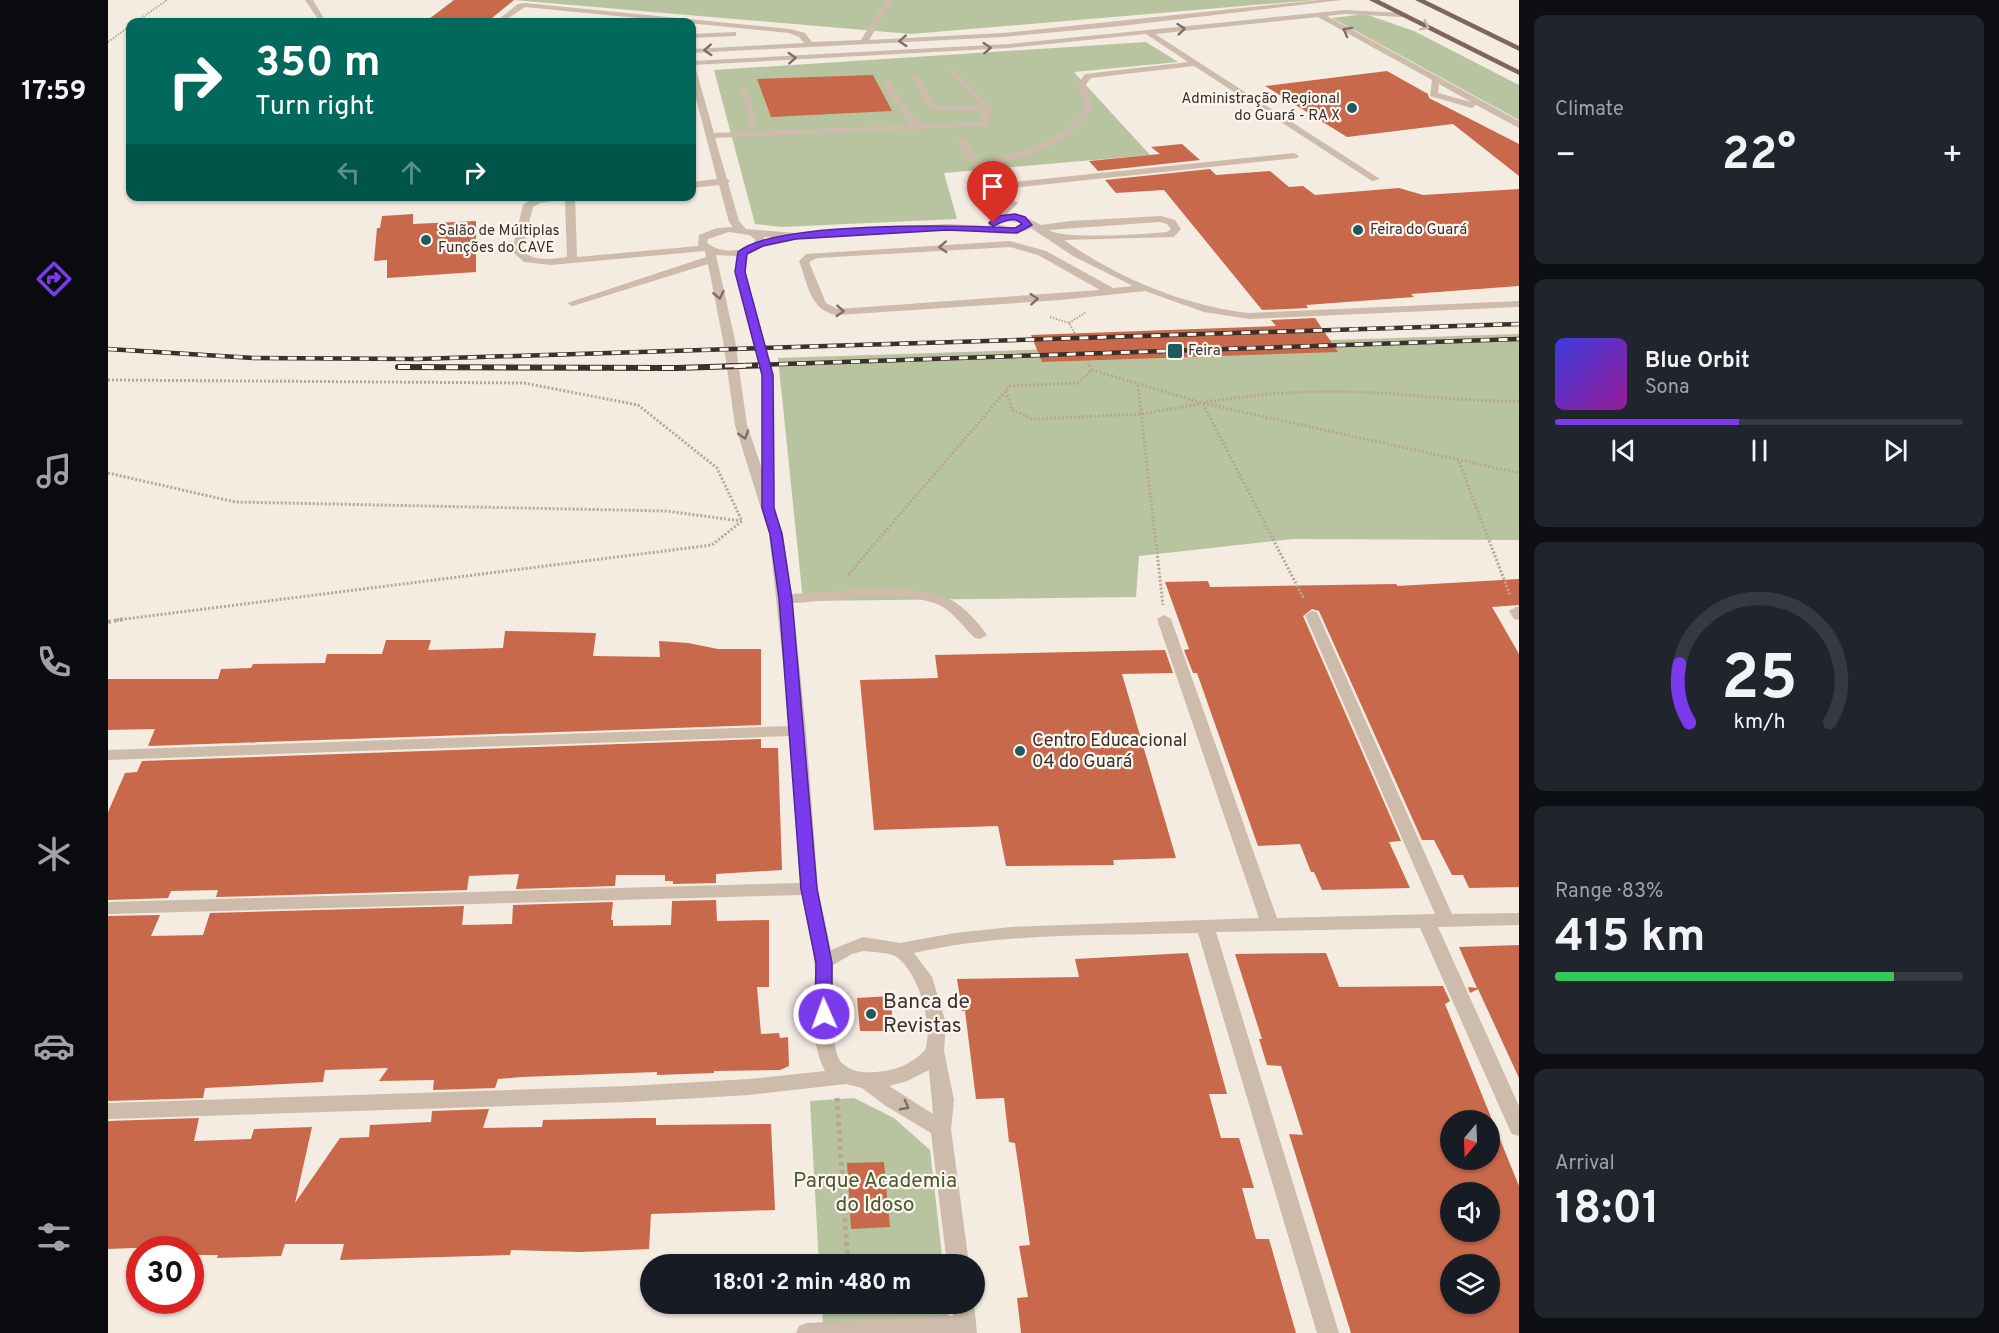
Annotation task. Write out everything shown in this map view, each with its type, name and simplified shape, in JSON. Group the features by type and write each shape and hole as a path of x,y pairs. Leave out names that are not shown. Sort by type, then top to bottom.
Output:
{"main road":[{"path":"1373,0 1519,73"},
{"path":"1419,0 1519,49"}],"street":[{"path":"309,0 320,18"},
{"path":"863,43 889,0"},
{"path":"1262,0 1279,8"},
{"path":"696,51 863,43 1077,28 1338,0"},
{"path":"1328,2 1349,6 1350,8 1345,12"},
{"path":"504,18 529,3 669,18"},
{"path":"696,63 909,53 1086,39 1345,12 1402,15"},
{"path":"1318,15 1519,126"},
{"path":"696,21 790,31 802,35 810,45"},
{"path":"1121,24 1117,27 1118,31 1132,34"},
{"path":"1077,28 1094,32 1093,36 1086,39"},
{"path":"696,36 790,31"},
{"path":"1149,33 1375,178"},
{"path":"754,48 766,52 756,60"},
{"path":"978,165 1013,157 1080,124 1088,110 1082,84 1088,76 1197,63"},
{"path":"951,69 988,112"},
{"path":"915,76 933,108 988,112"},
{"path":"1436,79 1431,92 1436,96 1488,108"},
{"path":"886,83 914,124"},
{"path":"696,84 735,222 760,238 760,244"},
{"path":"744,89 754,127"},
{"path":"710,132 914,124 985,124 988,112"},
{"path":"710,132 754,127 808,128"},
{"path":"962,142 991,187 1013,203 1024,220 1042,228 1079,255 1147,288 1211,311 1235,316 1519,304"},
{"path":"991,187 1293,156"},
{"path":"696,185 725,181"},
{"path":"536,201 528,205 517,251 522,257 539,262 709,252 731,254 760,244 796,236 1001,224 1024,220"},
{"path":"570,201 572,260"},
{"path":"1001,224 1013,203"},
{"path":"731,208 701,241 709,252 729,340 741,425 776,534 798,731 809,889 824,963 824,1014 828,1057 840,1077"},
{"path":"1001,224 1057,240 1160,236 1170,235 1176,229 1171,222 1161,219 1070,224 1042,228"},
{"path":"891,230 900,250"},
{"path":"708,234 717,231 747,231 796,236"},
{"path":"1112,292 1042,253 1015,244 817,255 810,256 804,261 821,305 830,311 838,312 1049,298 1112,292 1147,288"},
{"path":"572,303 709,252"},
{"path":"742,252 740,272 768,375 768,508"},
{"path":"785,599 900,595 934,598 951,606 980,635"},
{"path":"1312,615 1446,920"},
{"path":"1164,619 1270,924"},
{"path":"108,755 798,731"},
{"path":"108,908 809,889"},
{"path":"824,963 846,949 863,944 900,950 955,938 1205,926 1519,919"},
{"path":"1426,921 1519,1128"},
{"path":"1205,926 1328,1333"},
{"path":"108,1111 639,1094 750,1087 840,1077 869,1082 908,1072 930,1058 935,1051 938,1039 927,988 918,970 900,950"},
{"path":"935,1051 945,1097 945,1113 941,1130 957,1254"},
{"path":"869,1082 892,1100 916,1112 941,1130"},
{"path":"807,1333 966,1330 964,1314"}],"path":[{"path":"142,18 167,0"},
{"path":"108,42 126,29"},
{"path":"1043,317 1053,317 1069,323 1075,334"},
{"path":"1088,362 1092,370 1202,403 1519,474"},
{"path":"828,598 1010,386 1078,383 1092,370"},
{"path":"108,380 524,383 638,405 717,468 742,521"},
{"path":"1138,385 1164,619"},
{"path":"1006,391 1012,411 1033,419 1141,414 1250,394 1358,392 1494,402 1519,401"},
{"path":"1202,403 1312,615"},
{"path":"1458,462 1517,613"},
{"path":"108,473 235,502 666,511 742,521"},
{"path":"108,622 131,617 712,545 742,521"},
{"path":"840,1077 848,1254"}],"green space":[{"path":"513,0 1315,0 911,34"},
{"path":"1365,14 1414,31 1519,85 1519,120 1332,18"},
{"path":"1146,42 1178,62 1074,72 1150,155 944,173 957,219 781,227 755,224 714,70"},
{"path":"1519,334 1519,540 1293,539 1139,556 1136,597 803,601 778,358"},
{"name":"Parque Academia do Idoso","path":"854,1098 894,1118 930,1150 942,1254 818,1254 810,1101"},
{"path":"822,1314 948,1314 950,1324 823,1325"}],"building":[{"path":"454,0 514,0 492,18 430,18"},
{"path":"1387,71 1428,94 1429,98 1519,144 1519,176 1453,124 1347,137 1265,86"},
{"path":"873,75 892,111 771,117 757,79"},
{"path":"1182,144 1200,160 1098,171 1089,161 1160,154 1151,147"},
{"name":"Feira do Guará","path":"1210,169 1216,175 1270,171 1289,187 1303,186 1315,195 1399,188 1423,195 1519,189 1519,286 1306,305 1308,308 1262,310 1164,190 1116,193 1105,180"},
{"name":"Salão de Múltiplas Funções do CAVE","path":"413,214 413,224 476,221 476,272 387,278 387,260 374,261 377,228 380,228 382,216"},
{"path":"1315,318 1338,352 1042,362 1031,335 1276,326 1271,320"},
{"path":"1519,579 1519,605 1492,607 1519,654 1519,887 1469,888 1463,875 1452,875 1434,840 1422,840 1319,611 1312,609 1303,616 1401,841 1389,842 1410,888 1322,890 1314,872 1311,872 1300,844 1258,846 1197,673 1193,673 1184,650 1189,649 1165,582 1208,581 1210,587 1396,584 1398,586"},
{"path":"505,631 596,633 593,656 660,657 659,641 688,643 718,649 761,649 761,725 148,746 155,729 108,730 108,679 218,679 221,669 251,668 253,664 325,663 327,654 382,654 386,640 431,640 428,650 503,648"},
{"path":"1165,650 1173,673 1122,674 1176,858 1113,860 1114,865 1006,866 998,826 874,830 860,680 938,678 935,655"},
{"path":"761,739 761,748 778,748 782,870 716,874 716,883 673,884 673,881 665,881 665,875 616,875 615,886 516,889 519,874 469,876 467,890 216,897 218,890 171,891 168,898 108,900 108,812 125,773 137,772 142,761"},
{"path":"716,900 717,921 769,920 769,987 757,987 761,1034 779,1033 780,1038 788,1037 789,1066 780,1070 521,1077 498,1079 495,1088 433,1090 434,1080 379,1081 388,1068 325,1070 323,1082 205,1088 203,1098 108,1101 108,916 160,915 151,936 203,935 210,913 464,906 462,925 512,924 513,905 613,902 611,920 613,920 613,926 671,925 672,901"},
{"path":"1519,945 1519,1078 1478,989 1470,993 1468,987 1477,988 1459,947"},
{"path":"1188,953 1227,1094 1209,1094 1221,1138 1239,1138 1254,1188 1242,1188 1256,1239 1269,1239 1296,1333 1021,1333 1017,1298 1028,1297 1019,1246 1030,1245 1015,1143 1009,1142 1004,1098 976,1099 965,1011 962,1011 957,979 1079,977 1075,959"},
{"path":"1326,953 1339,987 1443,986 1450,1001 1445,1004 1488,1110 1440,1110 1440,1170 1500,1170 1500,1139 1519,1186 1519,1333 1351,1333 1289,1134 1303,1135 1281,1066 1267,1065 1259,1039 1262,1039 1235,954"},
{"path":"890,996 894,1031 860,1031 857,998"},
{"path":"489,1109 483,1128 542,1127 543,1120 643,1118 656,1118 656,1125 771,1124 775,1210 651,1214 649,1249 581,1252 511,1250 510,1255 340,1260 344,1244 285,1244 281,1256 217,1258 218,1255 204,1255 204,1236 126,1236 126,1248 108,1249 108,1121 199,1118 194,1141 251,1139 254,1129 312,1127 295,1203 340,1138 369,1137 370,1125 431,1122 432,1111"},
{"path":"884,1162 890,1227 851,1229 847,1163"}],"railway":[{"path":"108,349 253,358 418,359 1519,324"},
{"path":"725,366 1519,339"},
{"path":"398,367 676,368 769,365"}],"place":[{"name":"Administração Regional do Guará - RA X","path":"1352,108"},
{"name":"Feira do Guará","path":"1358,230"},
{"name":"Salão de Múltiplas Funções do CAVE","path":"426,240"},
{"name":"Feira","path":"1175,351"},
{"name":"Centro Educacional 04 do Guará","path":"1020,751"},
{"name":"Banca de Revistas","path":"871,1014"}],"route":[{"path":"824,1014 824,963 809,889 798,731 785,599 776,534 768,508 768,375 740,272 742,252 754,249 760,244 796,236 947,227 1017,230 1024,229 1028,225 1027,222 1015,217 1000,218 993,223"}]}
